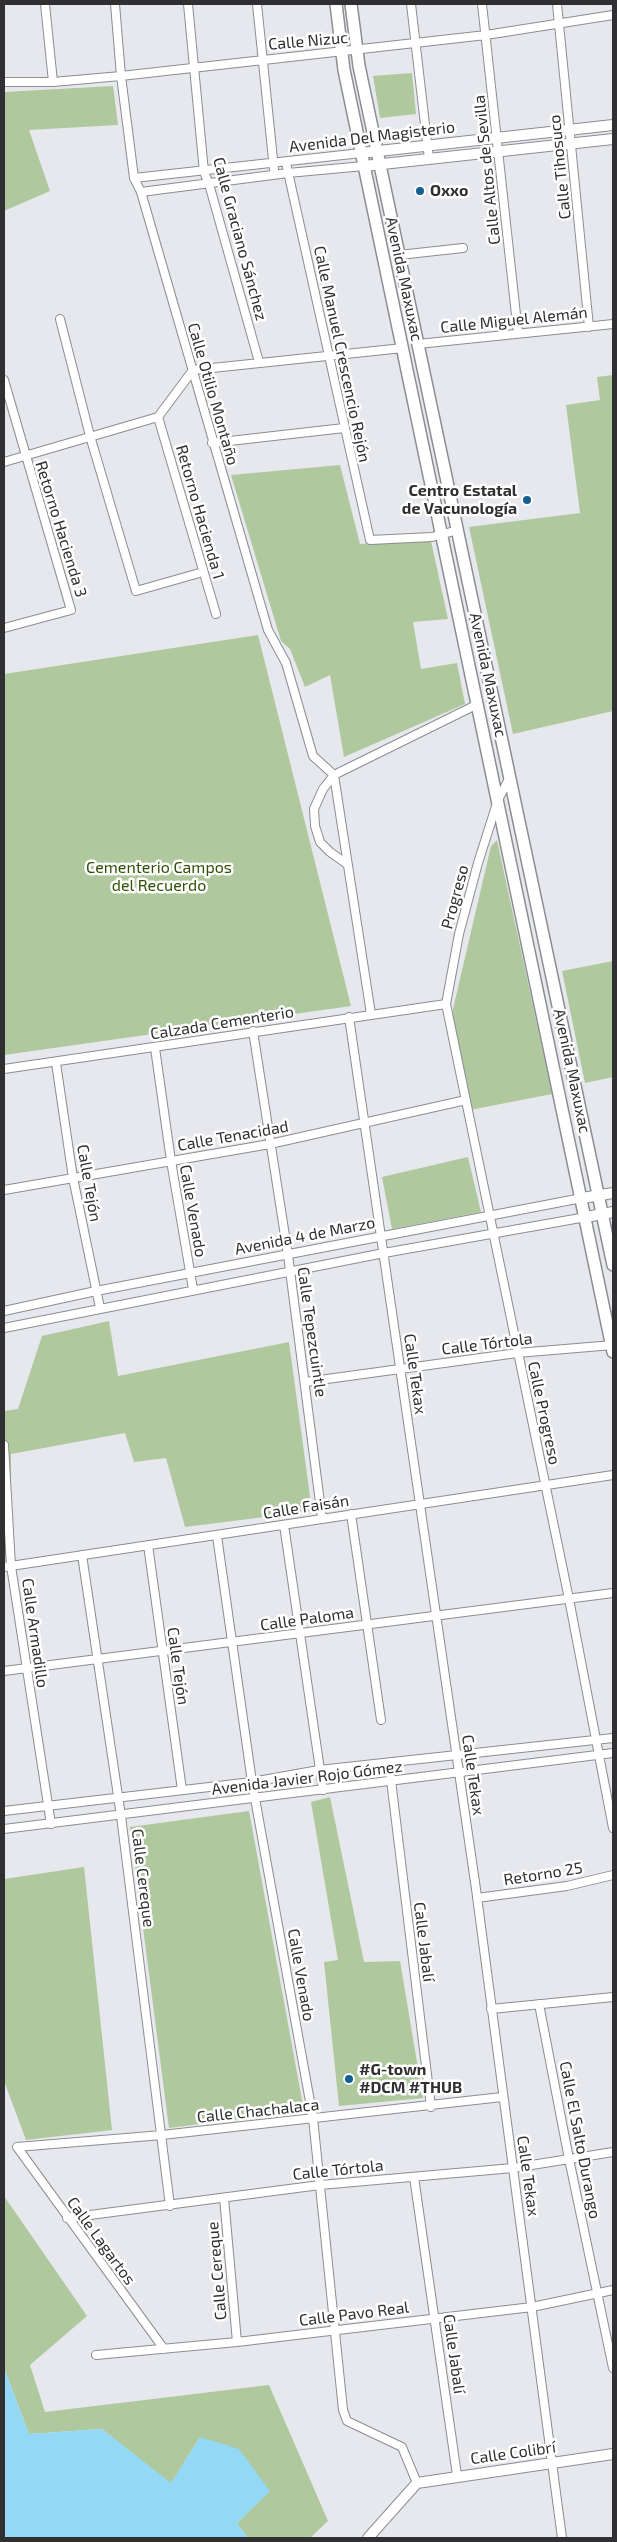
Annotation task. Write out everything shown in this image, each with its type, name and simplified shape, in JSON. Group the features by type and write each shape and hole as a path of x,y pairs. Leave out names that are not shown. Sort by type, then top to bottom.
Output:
{"main road":[{"name":"Avenida Maxuxac","path":"336,4 341,52 361,153 613,1347"},
{"name":"Avenida Maxuxac","path":"351,4 356,50 399,255 599,1195 608,1213 613,1264"}],"street":[{"path":"45,4 53,82"},
{"name":"Calle Otilio Montaño","path":"115,4 121,76 134,178 141,192 212,443 268,630 286,663 313,756 334,775"},
{"name":"Calle Graciano Sánchez","path":"188,4 204,172 259,362"},
{"path":"257,4 274,176"},
{"path":"411,4 429,159"},
{"name":"Calle Altos de Sevilla","path":"482,4 500,151 518,333"},
{"name":"Calle Tihosuco","path":"557,4 589,327"},
{"name":"Calle Nizuc","path":"4,82 53,82 121,76 262,59 341,52 486,35 613,15"},
{"name":"Avenida Del Magisterio","path":"134,178 286,163 613,125"},
{"name":"Avenida Del Magisterio","path":"141,192 288,173 613,139"},
{"name":"Calle Manuel Crescencio Rejón","path":"286,163 370,540 442,534"},
{"path":"399,255 463,248"},
{"path":"60,319 90,436 136,592 203,572"},
{"name":"Calle Miguel Alemán","path":"418,344 613,324"},
{"path":"4,462 158,417 192,370 403,348"},
{"name":"Retorno Hacienda 3","path":"4,380 24,455 71,610 4,628"},
{"name":"Retorno Hacienda 1","path":"158,417 216,614"},
{"path":"212,443 344,428"},
{"path":"442,534 458,530"},
{"path":"348,864 330,852 320,842 315,826 314,809 323,789 334,775 478,704"},
{"path":"334,775 371,1014"},
{"name":"Progreso","path":"446,1004 459,934 498,800 510,776"},
{"name":"Calzada Cementerio","path":"4,1069 56,1063 253,1031 446,1004"},
{"name":"Calle Progreso","path":"446,1004 494,1233 613,1828"},
{"name":"Calle Tekax","path":"349,1017 460,1774 502,2097 532,2307 550,2463 562,2538"},
{"name":"Calle Tepezcuintle","path":"253,1031 306,1382 322,1518"},
{"name":"Calle Venado","path":"155,1048 171,1161 193,1289"},
{"name":"Calle Tejón","path":"56,1063 73,1178 100,1308"},
{"name":"Calle Tenacidad","path":"4,1190 270,1144 466,1100"},
{"name":"Avenida 4 de Marzo","path":"4,1312 96,1291 613,1193"},
{"name":"Avenida 4 de Marzo","path":"4,1328 193,1289 608,1213"},
{"name":"Calle Tórtola","path":"306,1382 517,1354 613,1347"},
{"name":"Calle Armadillo","path":"4,1445 8,1566 51,1824"},
{"name":"Calle Faisán","path":"8,1566 613,1475"},
{"path":"351,1514 381,1720"},
{"path":"284,1525 323,1790"},
{"name":"Calle Venado","path":"217,1536 252,1782 313,2118 343,2410 347,2421 402,2447 417,2483"},
{"name":"Calle Tejón","path":"148,1546 182,1790"},
{"name":"Calle Cereque","path":"82,1555 96,1660 118,1798 170,2206"},
{"name":"Calle Paloma","path":"4,1671 613,1593"},
{"name":"Avenida Javier Rojo Gómez","path":"4,1811 252,1782 320,1770 389,1764 613,1738"},
{"name":"Avenida Javier Rojo Gómez","path":"4,1829 613,1754"},
{"name":"Calle Jabalí","path":"389,1764 432,2107"},
{"name":"Retorno 25","path":"477,1898 567,1886 613,1875"},
{"path":"491,2009 613,1996"},
{"name":"Calle El Salto Durango","path":"539,2004 613,2368"},
{"name":"Calle Chachalaca","path":"17,2148 432,2107 502,2097"},
{"name":"Calle Lagartos","path":"17,2148 164,2349"},
{"name":"Calle Tórtola","path":"67,2218 320,2185 513,2168 613,2152"},
{"name":"Calle Jabalí","path":"414,2177 457,2475"},
{"name":"Calle Cereque","path":"224,2198 236,2342"},
{"name":"Calle Pavo Real","path":"96,2355 236,2342 532,2307 613,2290"},
{"name":"Calle Colibrí","path":"417,2483 457,2475 613,2454"},
{"path":"368,2538 417,2483"}],"green space":[{"path":"412,73 416,114 380,118 373,76"},
{"path":"113,86 118,125 29,130 50,191 4,211 4,92"},
{"path":"613,375 613,711 513,734 469,527 580,513 566,405 600,400 597,377"},
{"path":"340,465 360,544 431,541 448,619 413,622 421,669 457,663 465,704 344,757 330,675 305,687 290,649 281,641 231,475"},
{"name":"Cementerio Campos del Recuerdo","path":"258,635 351,1006 4,1055 4,674"},
{"path":"497,840 552,1094 470,1110 453,1029 453,1009 491,846"},
{"path":"613,961 613,1077 585,1083 562,971"},
{"path":"468,1157 481,1212 392,1229 382,1177"},
{"path":"109,1321 118,1376 289,1342 312,1511 185,1527 166,1458 134,1462 125,1433 11,1454 11,1558 4,1559 4,1411 18,1409 42,1336"},
{"path":"330,1797 364,1962 400,1961 423,2098 339,2106 324,1962 338,1960 311,1802"},
{"path":"249,1811 304,2111 169,2128 130,1827"},
{"path":"84,1867 112,2130 26,2140 4,2081 4,1879"},
{"path":"4,2196 87,2316 30,2365 45,2412 269,2385 328,2521 310,2538 248,2538 237,2523 269,2491 200,2437 171,2484 102,2429 29,2434 4,2368"}],"water":[{"path":"4,2368 29,2434 102,2429 171,2483 200,2437 239,2449 270,2491 237,2523 248,2538 4,2538"}],"place":[{"name":"Oxxo","path":"420,191"},
{"name":"Centro Estatal de Vacunología","path":"527,500"},
{"name":"#G-town #DCM #THUB","path":"349,2079"}]}
